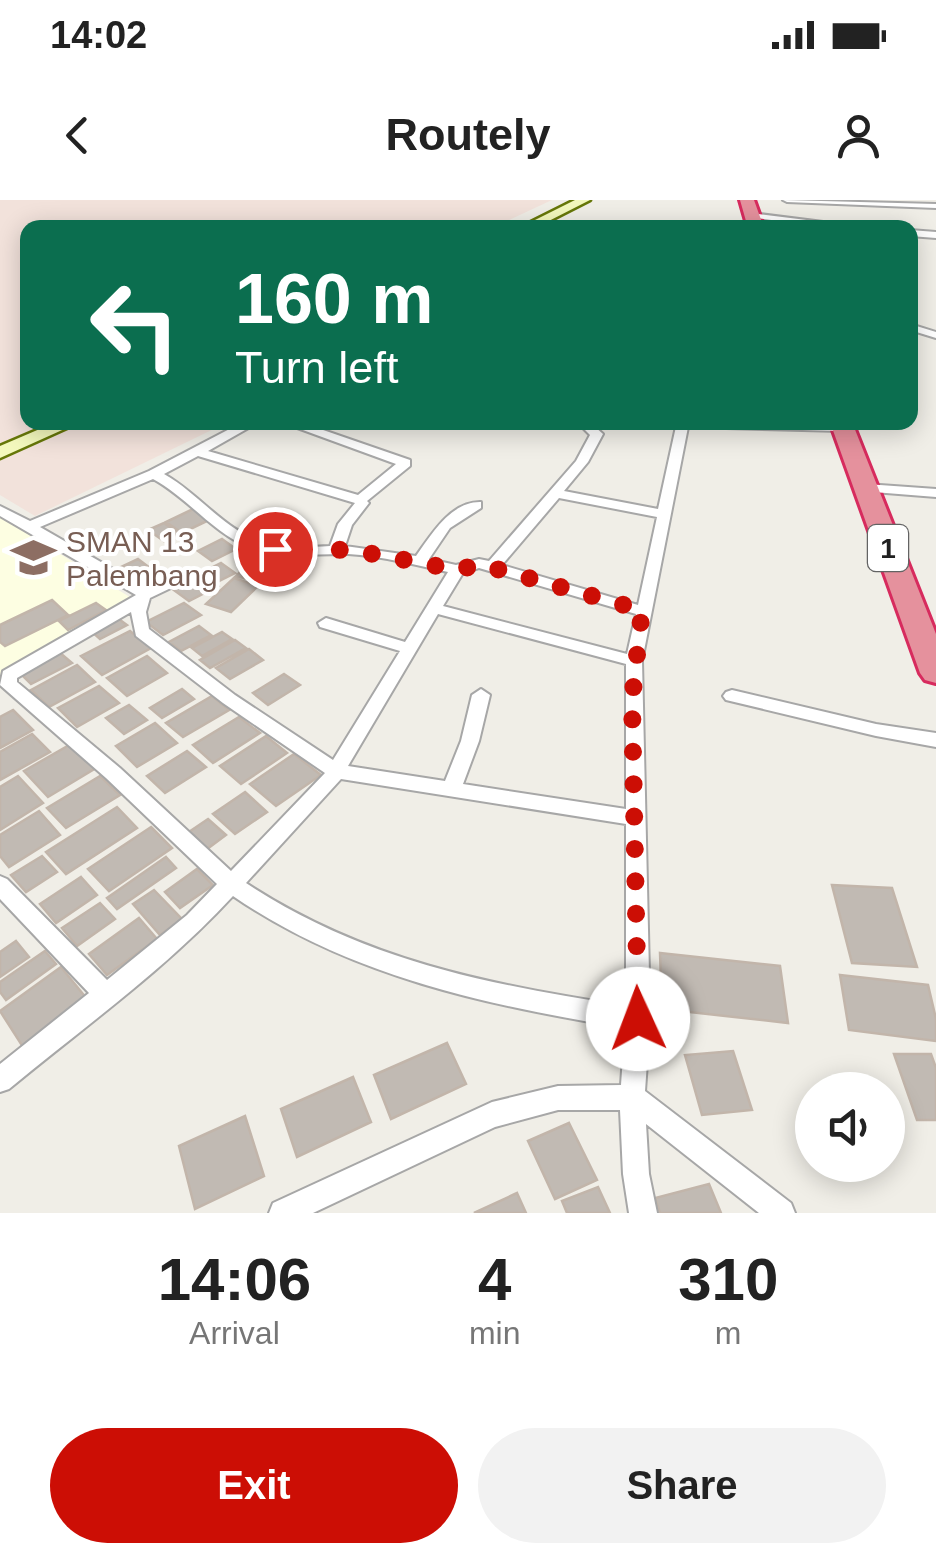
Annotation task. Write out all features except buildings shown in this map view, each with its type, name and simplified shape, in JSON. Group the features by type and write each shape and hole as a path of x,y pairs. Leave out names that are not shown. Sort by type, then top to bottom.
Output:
{"highway":[{"name":"1","path":"844,430 936,673"}],"street":[{"path":"541,220 584,200"},
{"path":"787,200 936,206"},
{"path":"751,215 788,220"},
{"path":"0,453 53,430"},
{"path":"28,527 154,474 239,430"},
{"path":"309,430 405,464 360,500"},
{"path":"492,567 582,462 596,436 591,430"},
{"path":"643,1213 636,1174 632,1097 638,1019 634,661 681,430"},
{"path":"199,452 360,500"},
{"path":"154,474 257,546 293,551 336,550 458,570"},
{"path":"866,488 936,493"},
{"path":"554,493 662,514"},
{"path":"336,550 345,524 362,503 360,500"},
{"path":"420,562 446,526 476,504"},
{"path":"0,510 142,597"},
{"path":"0,1080 195,922 336,771 407,648 458,570 474,563 642,610"},
{"path":"168,584 8,675 8,684 113,772 231,884 266,911 332,943 419,974 522,1000 638,1019"},
{"path":"142,597 138,624 142,632 229,699 336,771 634,818"},
{"path":"434,608 634,661"},
{"path":"326,622 407,648"},
{"path":"451,790 470,741 481,695"},
{"path":"732,696 936,740"},
{"path":"0,885 106,996"},
{"path":"283,1213 492,1115 558,1098 632,1097 781,1213"}],"shaded area":[{"path":"0,200 552,200 509,220 20,220 20,430 212,430 35,516 0,495"},
{"name":"SMAN 13 Palembang","path":"0,517 133,599 0,675"}],"place":[{"name":"SMAN 13 Palembang","path":"33,558"}],"route":[{"path":"275,549 352,550 458,570 474,563 642,610 632,700 638,1019"}]}
